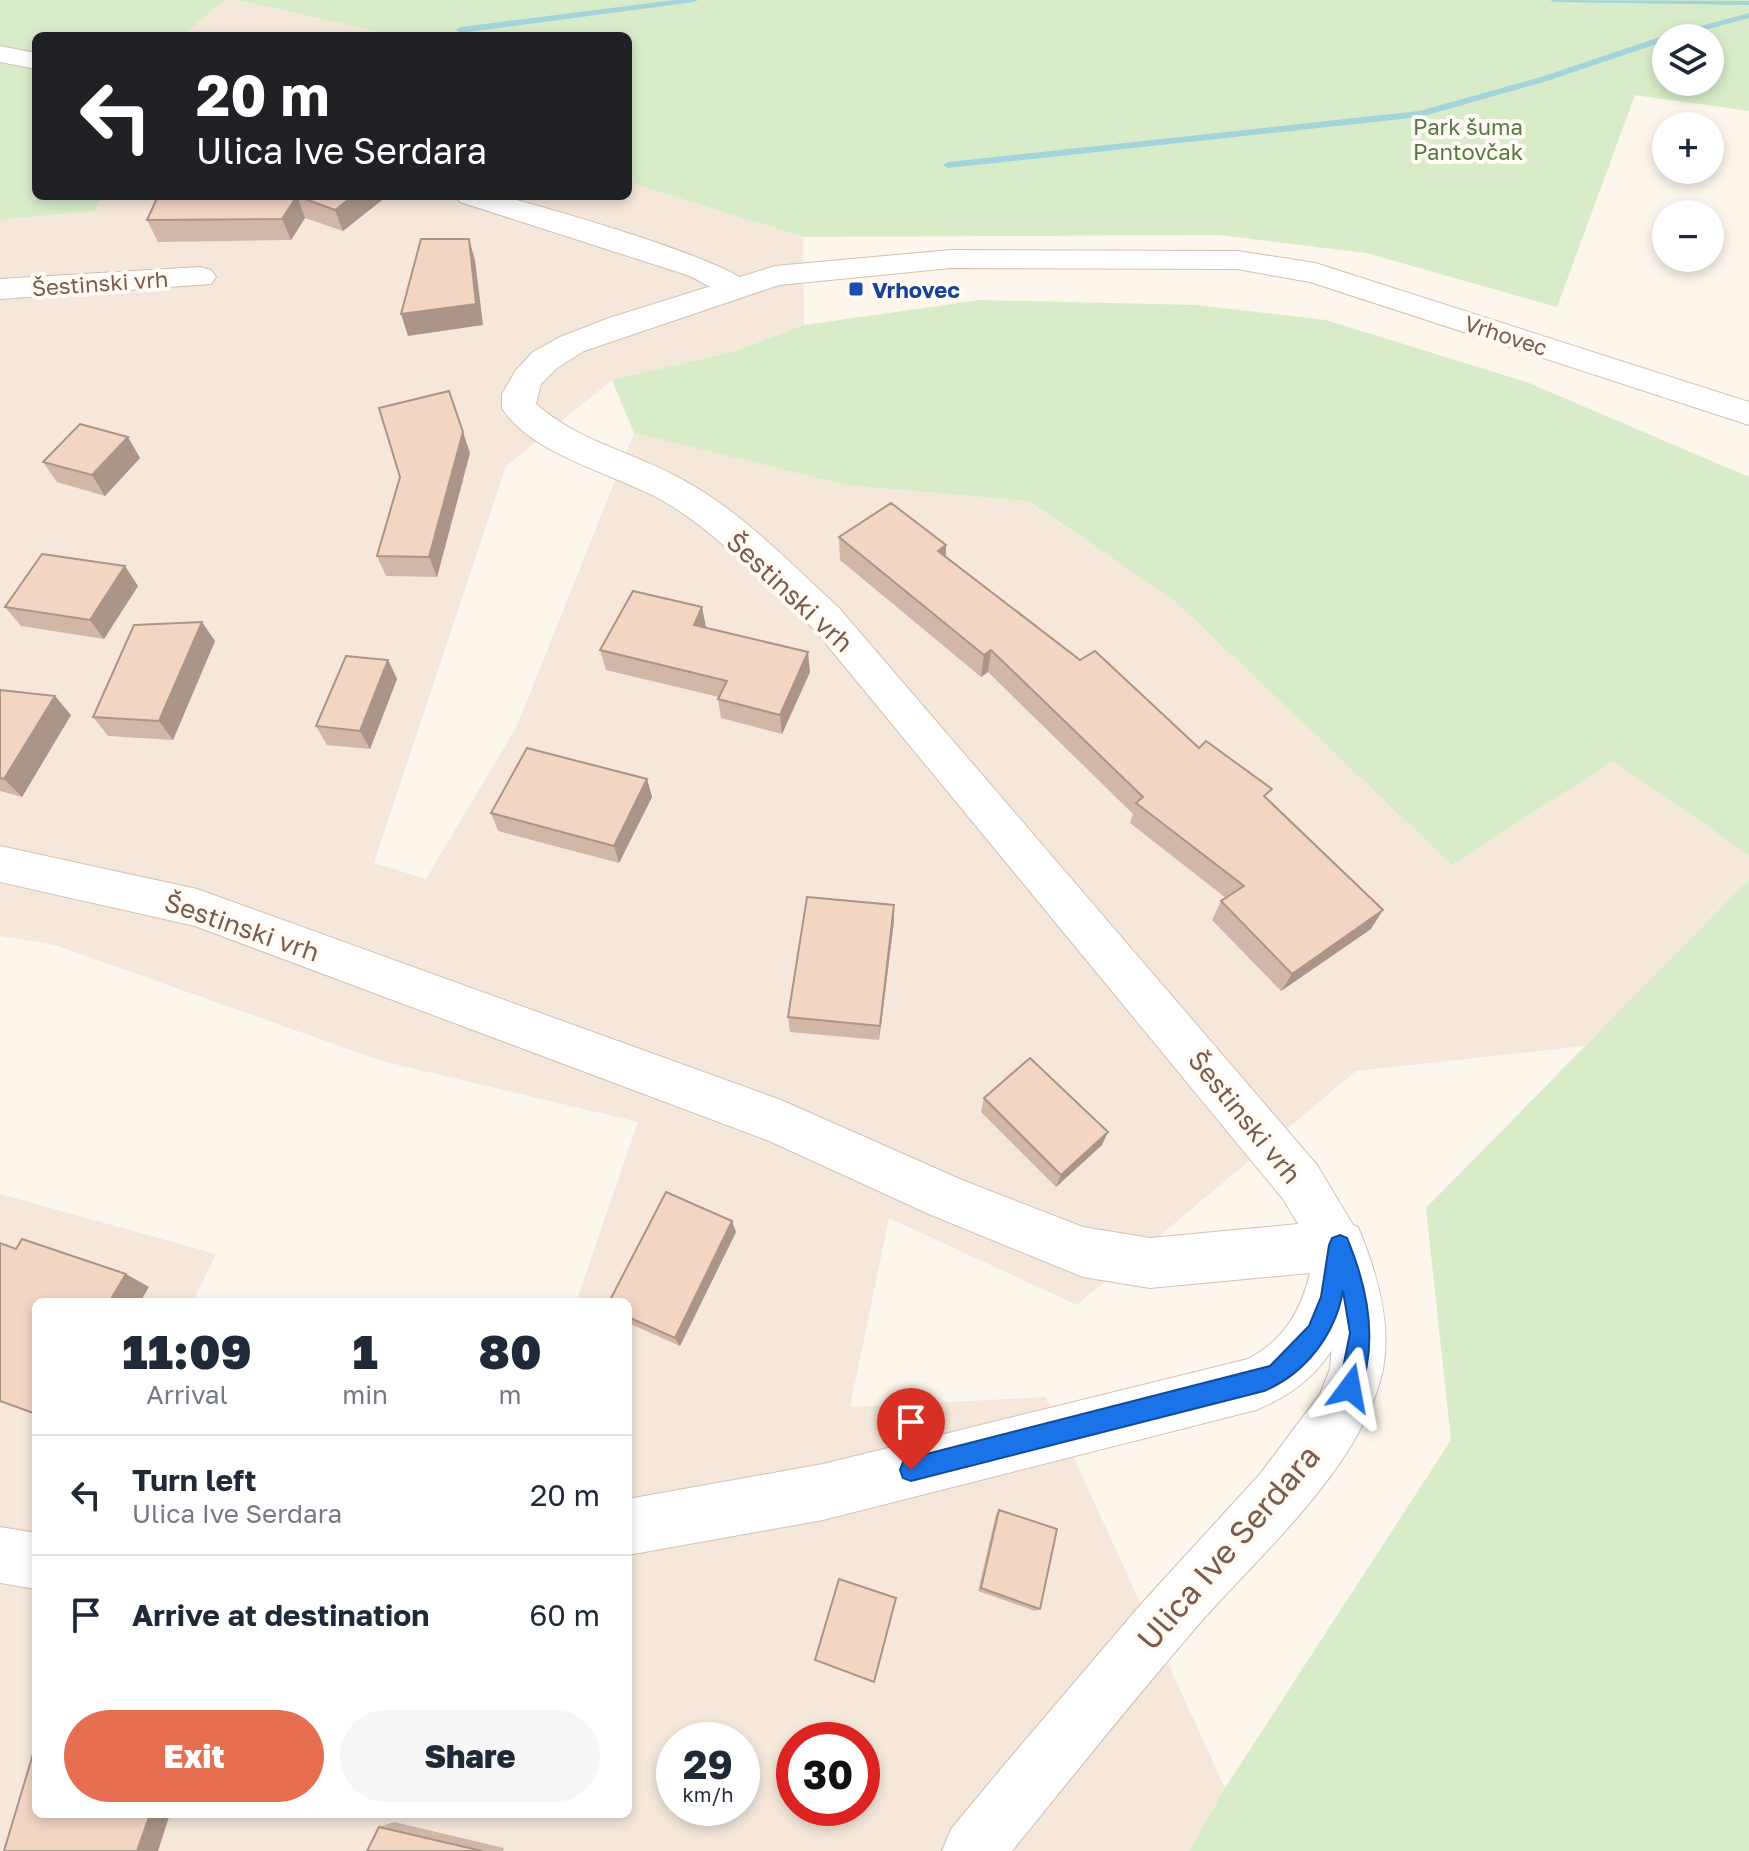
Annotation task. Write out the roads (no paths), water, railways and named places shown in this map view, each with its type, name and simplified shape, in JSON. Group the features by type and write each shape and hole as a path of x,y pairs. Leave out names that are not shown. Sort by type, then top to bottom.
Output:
{"street":[{"path":"0,54 32,60"},
{"path":"484,200 701,269 736,287"},
{"name":"Vrhovec","path":"736,287 811,270 951,259 1237,260 1275,264 1315,273 1749,414"},
{"name":"Šestinski vrh","path":"0,289 200,277"},
{"name":"Šestinski vrh","path":"0,864 197,908 781,1123 948,1198 1083,1252 1150,1263 1340,1245 1300,1182 826,618 750,549 673,490 552,435 519,408 519,394 528,378 545,360 572,344 736,287"},
{"path":"632,1526 823,1492 1256,1384 1278,1374 1317,1333 1331,1297 1340,1245"},
{"name":"Ulica Ive Serdara","path":"973,1851 1112,1679 1322,1442 1350,1388 1361,1333 1340,1245"},
{"path":"0,1555 32,1560"}],"waterway":[{"path":"460,30 694,0"},
{"path":"1554,0 1749,3"},
{"path":"1717,24 1749,15"},
{"path":"948,165 1420,114 1544,79 1652,43"}],"place":[{"name":"Vrhovec","path":"856,289"}],"park label":[{"name":"Park šuma Pantovčak","path":"1468,138"}]}
